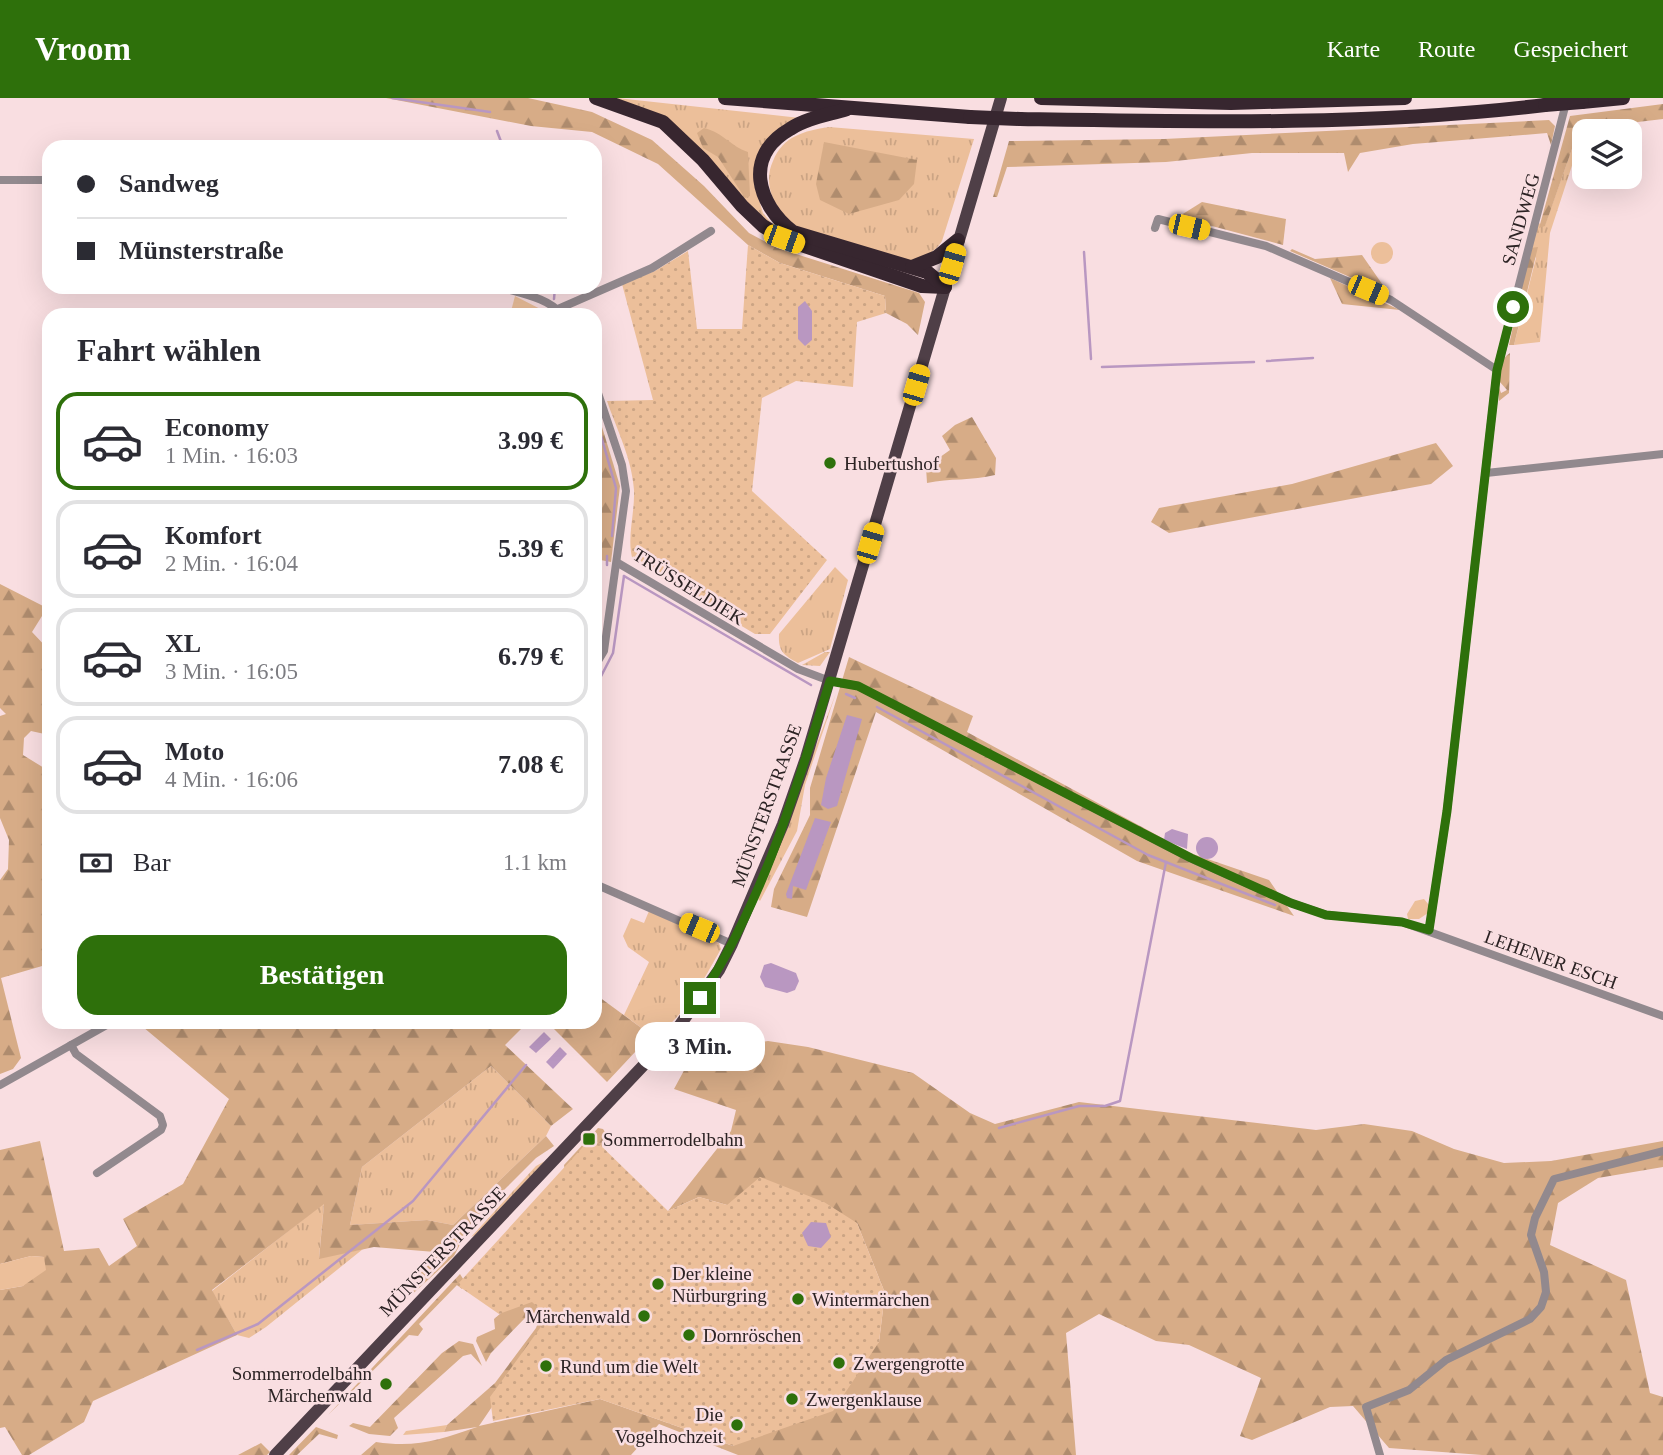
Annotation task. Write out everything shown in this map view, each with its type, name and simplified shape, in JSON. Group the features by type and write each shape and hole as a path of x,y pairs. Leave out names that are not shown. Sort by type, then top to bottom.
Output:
{"highway":[{"path":"596,98 663,122 704,160 742,206 763,226 784,239 922,286 945,287"},
{"path":"725,98 970,117 1160,122 1306,119 1623,98"},
{"path":"1041,98 1304,103 1405,98"},
{"path":"847,109 789,129 774,142 761,173 761,192 767,207 793,232 911,267 935,276 945,287"},
{"path":"911,267 937,257 958,240"}],"main road":[{"name":"MÜNSTERSTRASSE","path":"275,1455 675,1032 719,970 783,824 830,681 1002,98"}],"street":[{"name":"SANDWEG","path":"1486,473 1497,370 1563,121 1566,98"},
{"path":"0,180 42,180"},
{"path":"1155,228 1158,219 1266,246 1391,300 1497,370"},
{"path":"602,292 652,268 711,231"},
{"path":"517,294 550,308"},
{"path":"568,308 598,294"},
{"name":"TRÜSSELDIEK","path":"602,405 622,465 626,491 618,562 764,651 797,669 830,681"},
{"path":"1429,930 1447,811 1486,473 1663,454"},
{"path":"602,654 618,562"},
{"name":"LEHENER ESCH","path":"830,681 858,686 1191,858 1291,903 1326,915 1402,922 1429,930 1663,1016"},
{"path":"602,887 732,944"},
{"path":"0,1085 100,1029"},
{"path":"71,1045 76,1054 163,1121 161,1130 97,1173"},
{"path":"1380,1455 1366,1407 1409,1390 1446,1360 1530,1319 1541,1307 1546,1292 1544,1272 1531,1235 1535,1218 1554,1179 1663,1151"}],"green space":[{"path":"386,98 528,98 592,112 652,140 704,186 749,233 777,248 919,293 925,302 918,335 907,324 886,313 885,296 780,263 748,245 658,164 592,132 531,126"},
{"path":"617,98 800,118 787,123 754,184 763,213 773,225 760,218 719,170"},
{"path":"1663,104 1663,119 1642,122 1642,119 1572,119 1572,149 1545,226 1539,228 1570,116"},
{"path":"1549,120 1555,126 1551,145 1547,133 1413,144 1360,153 1348,172 1344,153 1252,153 1166,162 1007,167 997,197 993,197 1009,141 1164,139"},
{"path":"829,127 974,139 942,241 935,249 921,258 904,261 803,230 782,214 772,197 769,179 777,153 795,136"},
{"path":"704,128 748,152 750,196 745,198 718,157 703,148 697,133"},
{"path":"824,142 917,160 914,184 899,200 849,214 820,200 816,184"},
{"path":"1572,149 1572,166 1550,233 1540,342 1514,345 1536,258 1530,248 1538,223 1545,225"},
{"path":"1202,202 1286,219 1283,245 1178,217"},
{"path":"1382,242 1390,245 1393,253 1390,261 1382,264 1374,261 1371,253 1374,245"},
{"path":"748,245 780,263 885,296 886,313 857,322 853,387 796,381 762,398 752,491 827,560 770,634 755,634 633,561 630,544 633,478 607,401 653,400 622,284 655,271 688,251 697,329 742,329"},
{"path":"1538,247 1514,345 1509,345 1530,248"},
{"path":"1292,249 1315,259 1362,255 1389,294 1290,251"},
{"path":"1330,278 1400,310 1342,304"},
{"path":"515,296 538,308 512,308"},
{"path":"1510,353 1509,393 1499,401 1498,384 1501,393 1507,390 1499,381 1501,365"},
{"path":"972,417 996,458 995,475 927,483 926,467 950,450 942,436 955,425"},
{"path":"602,427 620,486 611,562 602,560"},
{"path":"1436,443 1453,466 1431,484 1169,533 1151,522 1159,508 1292,484"},
{"path":"835,567 848,580 830,649 798,663 783,652 779,634"},
{"path":"0,584 42,605 42,616 32,632 42,643 42,733 31,731 24,738 23,755 42,767 42,966 1,978 21,1058 13,1069 0,1074 0,880 8,869 9,840 0,818 0,716 6,714 0,708"},
{"path":"825,652 830,652 820,666 802,665"},
{"path":"849,657 973,716 967,732 1190,853 1269,880 1294,916 1137,861 876,712 807,917 771,907 774,889 810,815 810,788"},
{"path":"836,693 805,785 797,831 760,901 758,899"},
{"path":"1424,899 1429,905 1428,913 1419,919 1408,919 1407,914 1415,901"},
{"path":"649,911 719,943 721,949 682,1011 661,1031 651,1035 624,1015 649,962 628,947 623,936 631,918 644,923"},
{"path":"602,999 651,1035 607,1082 554,1029 602,1029"},
{"path":"145,1029 521,1029 505,1045 573,1109 551,1126 491,1066 362,1167 350,1225 427,1220 453,1225 546,1136 554,1146 536,1158 471,1223 454,1256 394,1311 435,1252 374,1247 319,1259 324,1204 212,1290 237,1335 93,1401 84,1422 29,1455 22,1455 5,1427 0,1428 0,1290 23,1286 44,1257 31,1256 0,1264 0,1150 40,1141 64,1251 99,1248 109,1266 137,1246 123,1219 183,1184 229,1099"},
{"path":"768,1041 808,1047 913,1073 970,1113 995,1124 1079,1102 1316,1130 1364,1124 1412,1131 1454,1149 1504,1163 1551,1161 1663,1141 1663,1167 1598,1178 1558,1203 1550,1245 1626,1280 1650,1393 1663,1397 1663,1455 1482,1455 1389,1448 1353,1406 1330,1407 1252,1440 1240,1436 1261,1378 1189,1345 1156,1341 1099,1314 1066,1333 1076,1455 738,1455 659,1424 631,1455 361,1455 376,1442 428,1442 477,1427 444,1432 447,1425 495,1383 536,1328 541,1314 561,1305 479,1426 600,1399 733,1446 879,1342 885,1293 857,1223 727,1205 699,1197 668,1211 731,1131 736,1110 674,1089 688,1063 729,1047"},
{"path":"491,1066 551,1126 546,1136 453,1225 427,1220 350,1225 362,1167"},
{"path":"598,1128 603,1129 611,1141 565,1172 564,1165"},
{"path":"592,1137 668,1211 699,1197 727,1205 760,1177 824,1202 857,1223 885,1293 879,1342 833,1411 733,1446 600,1399 493,1421 490,1397 548,1317 532,1302 499,1314 457,1285"},
{"path":"545,1161 475,1235 471,1237 536,1166"},
{"path":"324,1203 319,1258 363,1249 266,1327 249,1338 237,1335 212,1291"},
{"path":"31,1256 44,1257 46,1270 23,1286 0,1290 0,1264"},
{"path":"460,1274 465,1282 462,1289 457,1285 419,1324 423,1329 418,1336 409,1335 328,1415"},
{"path":"523,1294 554,1301 531,1319 525,1318 491,1353 486,1362 476,1341 477,1337 495,1329 494,1319"},
{"path":"459,1341 473,1344 482,1366 471,1354 463,1356 394,1418 398,1428 390,1436 369,1434 349,1426 353,1423 370,1427 442,1353"},
{"path":"447,1425 444,1432 403,1435 406,1431"},
{"path":"316,1427 338,1435 337,1439 319,1434 297,1455 289,1455"},
{"path":"261,1443 270,1452 267,1455 238,1455"}],"shaded area":[{"path":"805,301 812,311 812,340 805,346 798,339 798,307"},
{"path":"847,715 862,719 837,806 828,809 821,805 826,778"},
{"path":"815,818 831,822 806,890 793,886 792,899 787,898 786,894"},
{"path":"1172,829 1188,834 1187,849 1164,840 1165,833"},
{"path":"1207,837 1215,840 1218,848 1215,856 1207,859 1199,856 1196,848 1199,840"},
{"path":"771,963 796,973 799,981 795,990 787,993 765,987 760,977 764,965"},
{"path":"544,1032 551,1039 536,1053 529,1047"},
{"path":"560,1047 567,1054 553,1069 546,1062"},
{"path":"811,1222 826,1223 831,1237 821,1248 808,1246 802,1233"}],"waterway":[{"path":"392,98 490,112"},
{"path":"497,131 500,140"},
{"path":"1084,252 1091,359"},
{"path":"554,294 554,299"},
{"path":"1267,361 1313,358"},
{"path":"1102,367 1254,362"},
{"path":"602,439 616,488 612,536"},
{"path":"607,556 607,565"},
{"path":"624,576 811,685"},
{"path":"602,674 613,653 624,576"},
{"path":"846,694 855,698"},
{"path":"877,707 1148,855 1275,905"},
{"path":"999,1128 1079,1106 1105,1106 1120,1101 1166,862"},
{"path":"197,1350 258,1324 413,1201 526,1065"}],"place":[{"name":"Hubertushof","path":"830,463"},
{"name":"Sommerrodelbahn","path":"589,1139"},
{"name":"Der kleine Nürburgring","path":"658,1284"},
{"name":"Wintermärchen","path":"798,1299"},
{"name":"Märchenwald","path":"644,1316"},
{"name":"Dornröschen","path":"689,1335"},
{"name":"Zwergengrotte","path":"839,1363"},
{"name":"Rund um die Welt","path":"546,1366"},
{"name":"Sommerrodelbahn Märchenwald","path":"386,1384"},
{"name":"Zwergenklause","path":"792,1399"},
{"name":"Die Vogelhochzeit","path":"737,1425"}],"route":[{"path":"700,998 732,944 783,824 830,681 858,686 1191,858 1291,903 1326,915 1402,922 1429,930 1447,811 1497,370 1513,307"}]}
